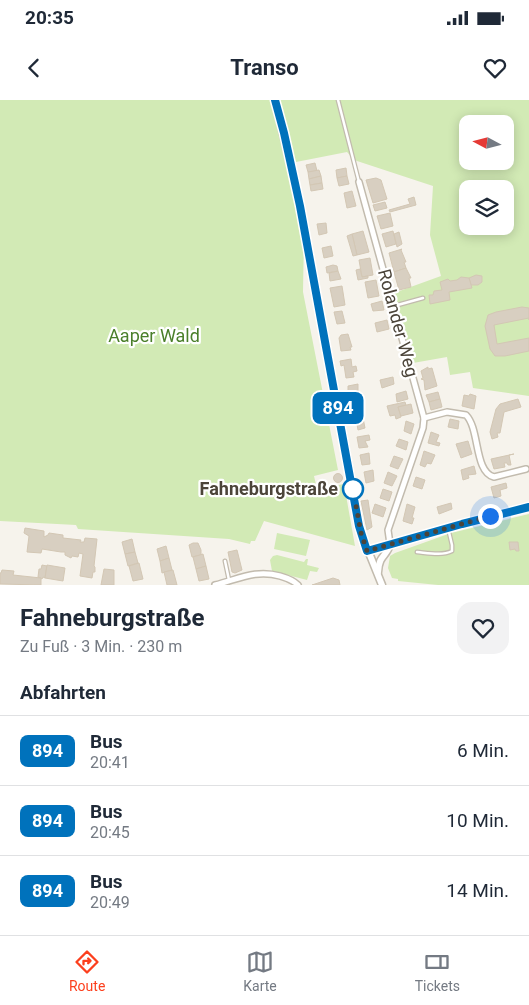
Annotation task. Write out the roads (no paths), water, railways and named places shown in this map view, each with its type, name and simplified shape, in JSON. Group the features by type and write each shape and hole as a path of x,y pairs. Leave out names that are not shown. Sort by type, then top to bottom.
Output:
{"street":[{"path":"275,100 300,206 359,526 367,551 382,585"},
{"name":"Rolander Weg","path":"359,182 424,418 423,428 388,530 390,544"},
{"path":"424,418 447,412 466,415 471,422 483,468 490,476 494,477 526,469"},
{"path":"367,551 529,507"},
{"path":"378,574 379,560 389,550 390,544"},
{"path":"215,585 262,572 287,578 298,585"}],"lane":[{"name":"Rolander Weg","path":"338,100 359,182"},
{"path":"393,306 423,298"},
{"path":"417,552 452,551 448,528"},
{"path":"225,561 230,581"}],"place":[{"name":"Fahneburgstraße","path":"353,489"}],"park label":[{"name":"Aaper Wald","path":"154,336"}]}
